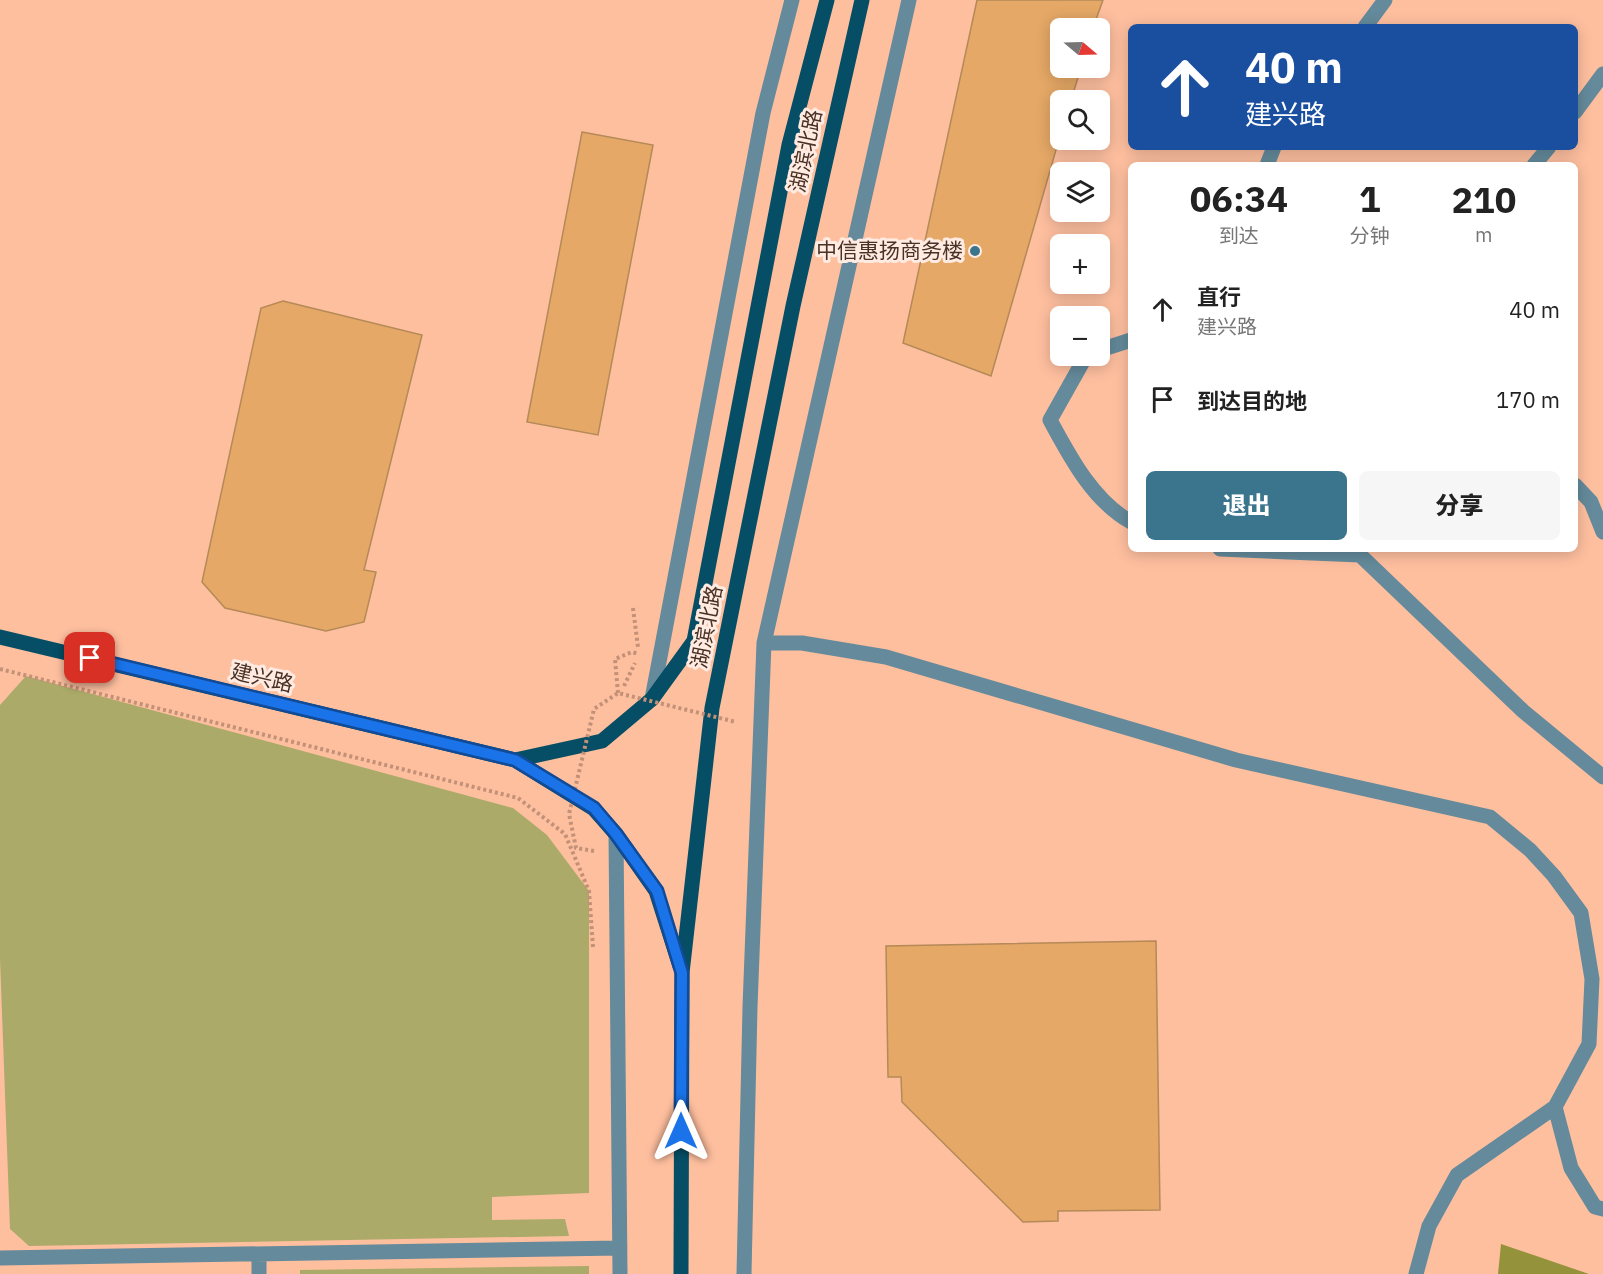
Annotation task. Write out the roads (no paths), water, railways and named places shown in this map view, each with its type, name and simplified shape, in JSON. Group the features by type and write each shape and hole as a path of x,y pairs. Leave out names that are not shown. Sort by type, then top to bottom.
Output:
{"main road":[{"name":"湖滨北路","path":"694,641 789,145 827,0"},
{"name":"湖滨北路","path":"681,1274 682,973 712,708 793,306 861,0"},
{"name":"建兴路","path":"0,637 515,760 594,808 616,834 657,891 682,973"},
{"name":"建兴路","path":"515,760 602,741 652,699 694,641"}],"street":[{"path":"652,699 763,112 792,0"},
{"path":"744,1274 750,1007 764,643 909,0"},
{"path":"1367,24 1385,0"},
{"path":"1578,108 1603,74"},
{"path":"1536,162 1546,150"},
{"path":"1110,347 1128,341"},
{"path":"1080,366 1050,420 1075,466 1117,514 1128,520"},
{"path":"1578,488 1591,502 1603,532"},
{"path":"1290,552 1360,555 1523,711 1603,777"},
{"path":"764,643 802,643 886,657 1236,760 1490,817 1530,850 1554,876 1581,913 1592,979 1589,1044 1555,1107 1457,1175 1429,1226 1416,1274"},
{"path":"616,834 620,1274"},
{"path":"1555,1107 1571,1168 1595,1207 1603,1209"},
{"path":"0,1258 620,1248"},
{"path":"259,1254 259,1274"}],"place":[{"name":"中信惠扬商务楼","path":"975,251"}]}
